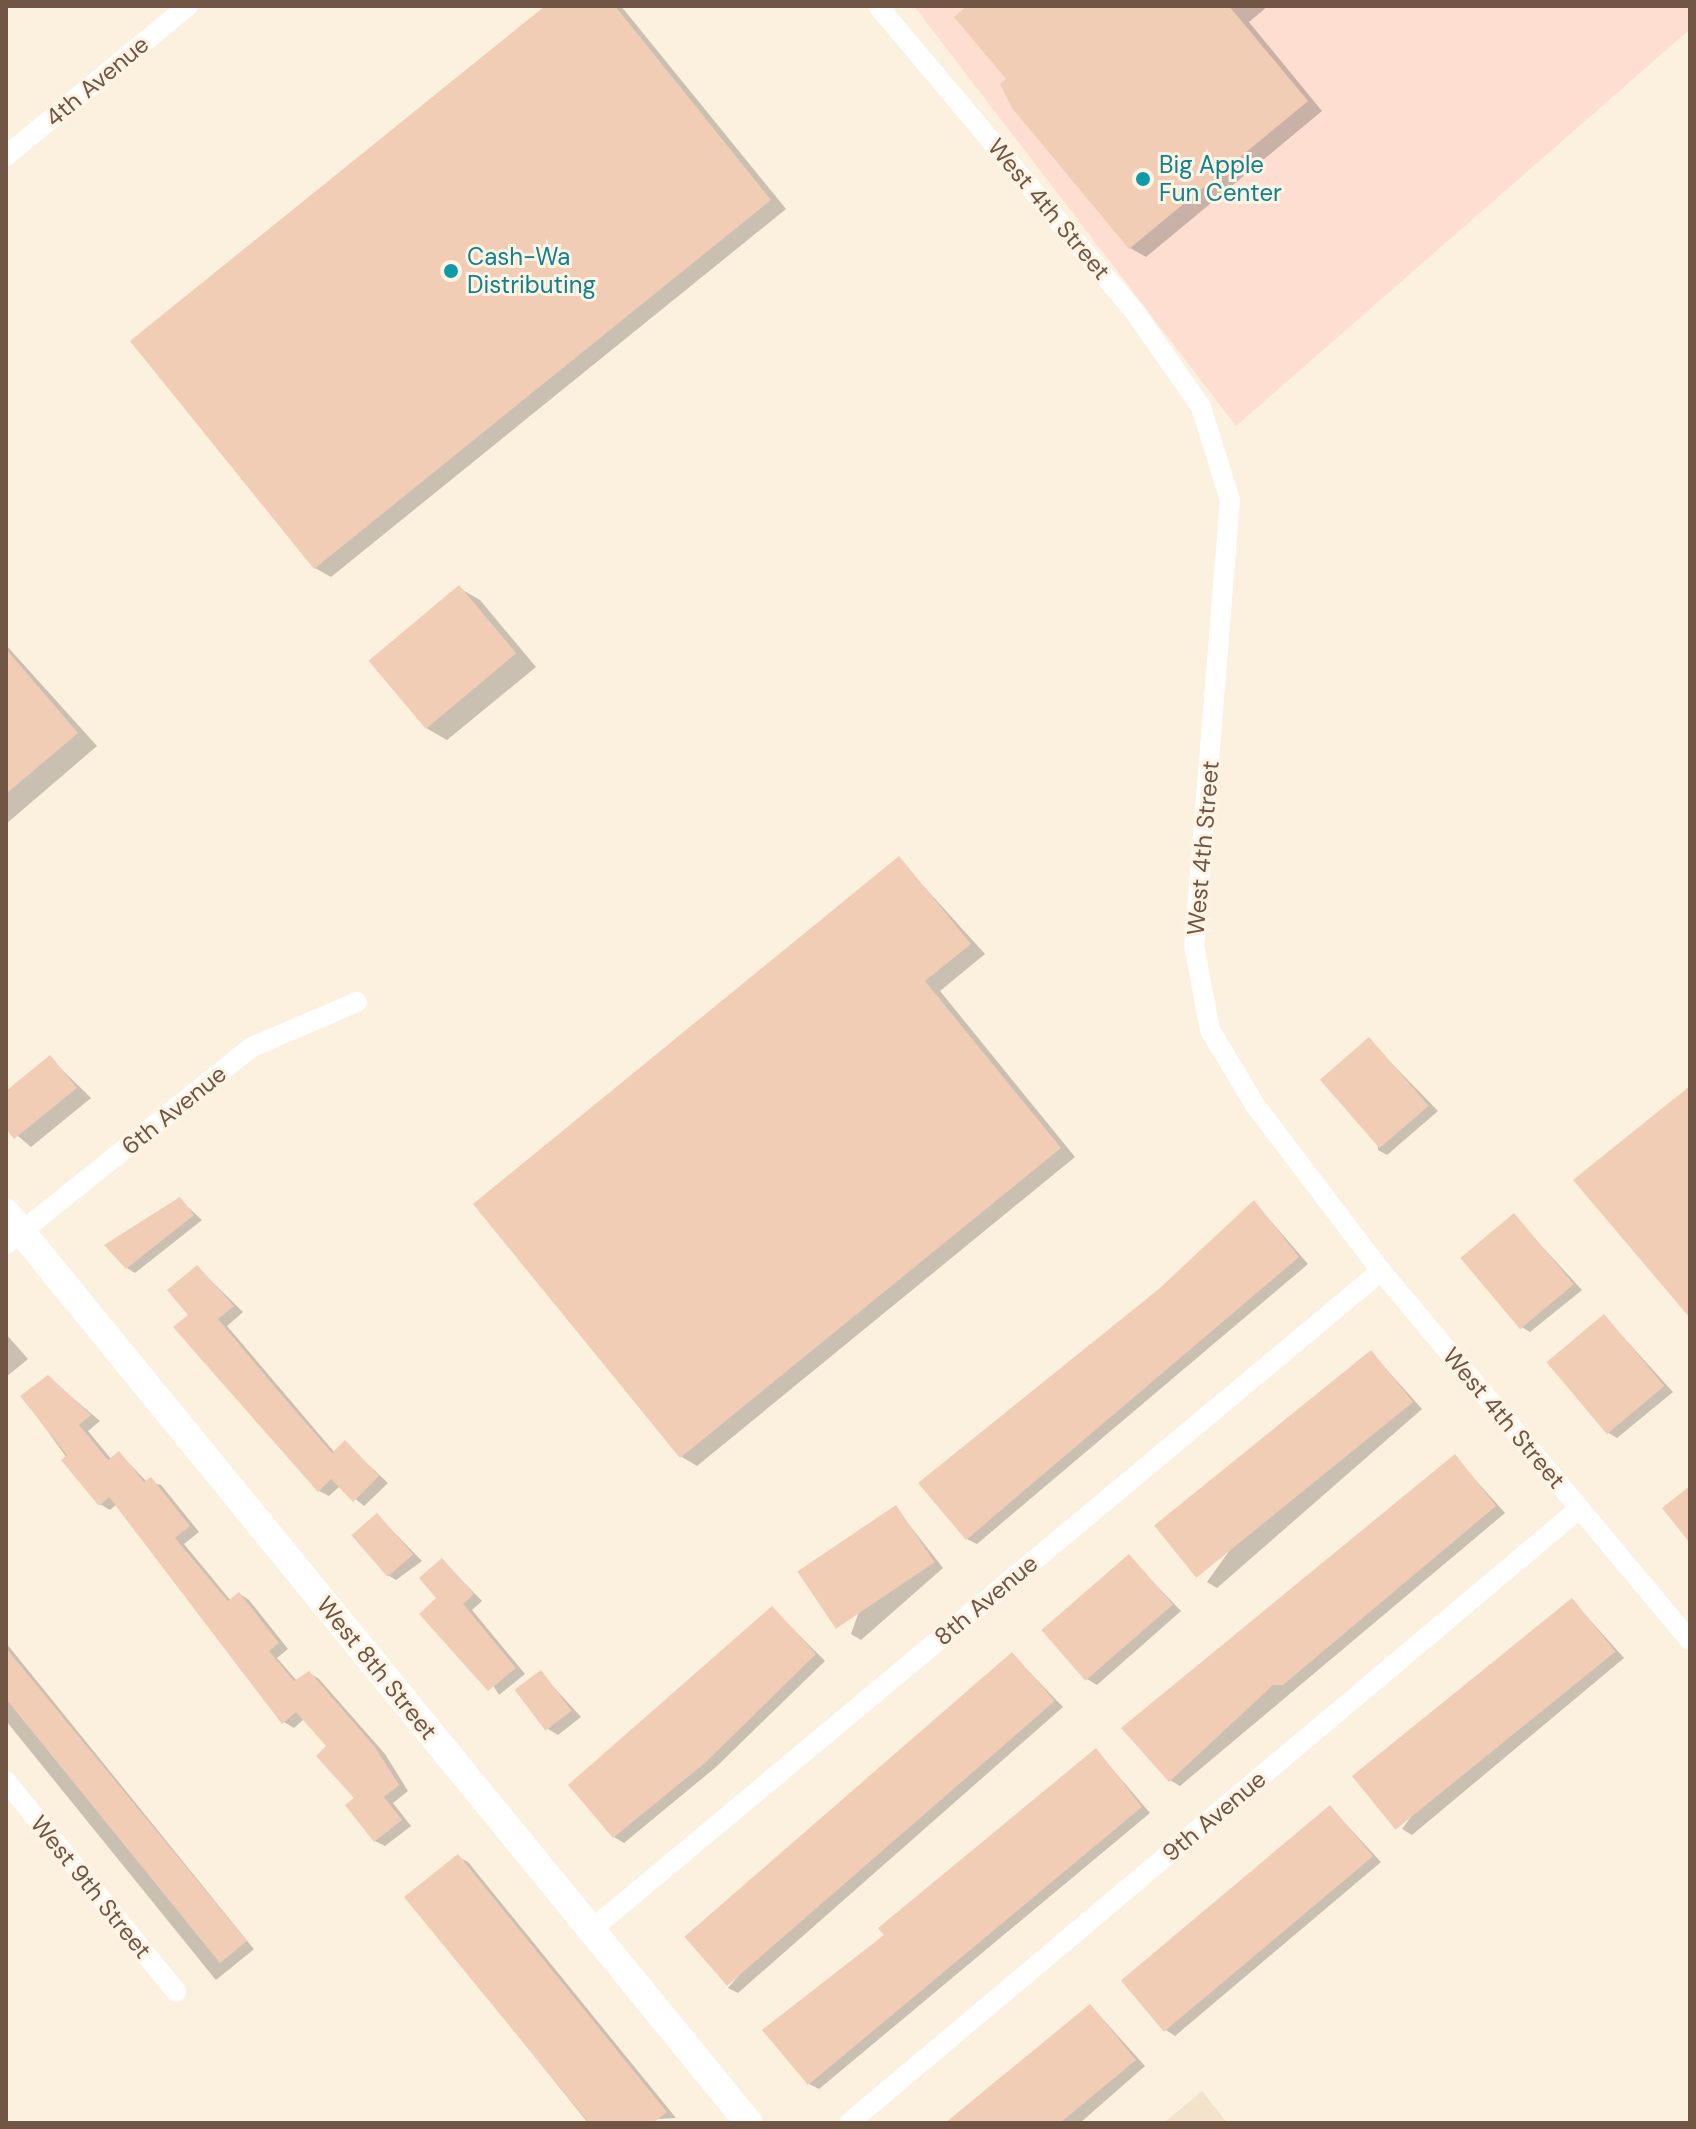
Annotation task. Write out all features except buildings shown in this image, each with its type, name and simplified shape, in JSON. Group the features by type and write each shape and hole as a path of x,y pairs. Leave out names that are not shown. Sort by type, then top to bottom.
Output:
{"street":[{"name":"4th Avenue","path":"6,156 188,6"},
{"name":"West 4th Street","path":"878,6 1134,311 1201,407 1230,500 1194,945 1210,1030 1255,1105 1381,1271 1690,1640"},
{"name":"6th Avenue","path":"11,1230 252,1047 357,1002"},
{"name":"West 8th Street","path":"11,1230 749,2123"},
{"name":"8th Avenue","path":"591,1930 1381,1271"},
{"name":"9th Avenue","path":"849,2123 1579,1509"},
{"name":"West 9th Street","path":"6,1781 176,1992"}],"shaded area":[{"path":"914,6 1690,6 1690,29 1236,426"},
{"path":"1202,2091 1227,2123 1164,2123"}],"place":[{"name":"Big Apple Fun Center","path":"1143,179"},
{"name":"Cash-Wa Distributing","path":"451,271"}]}
